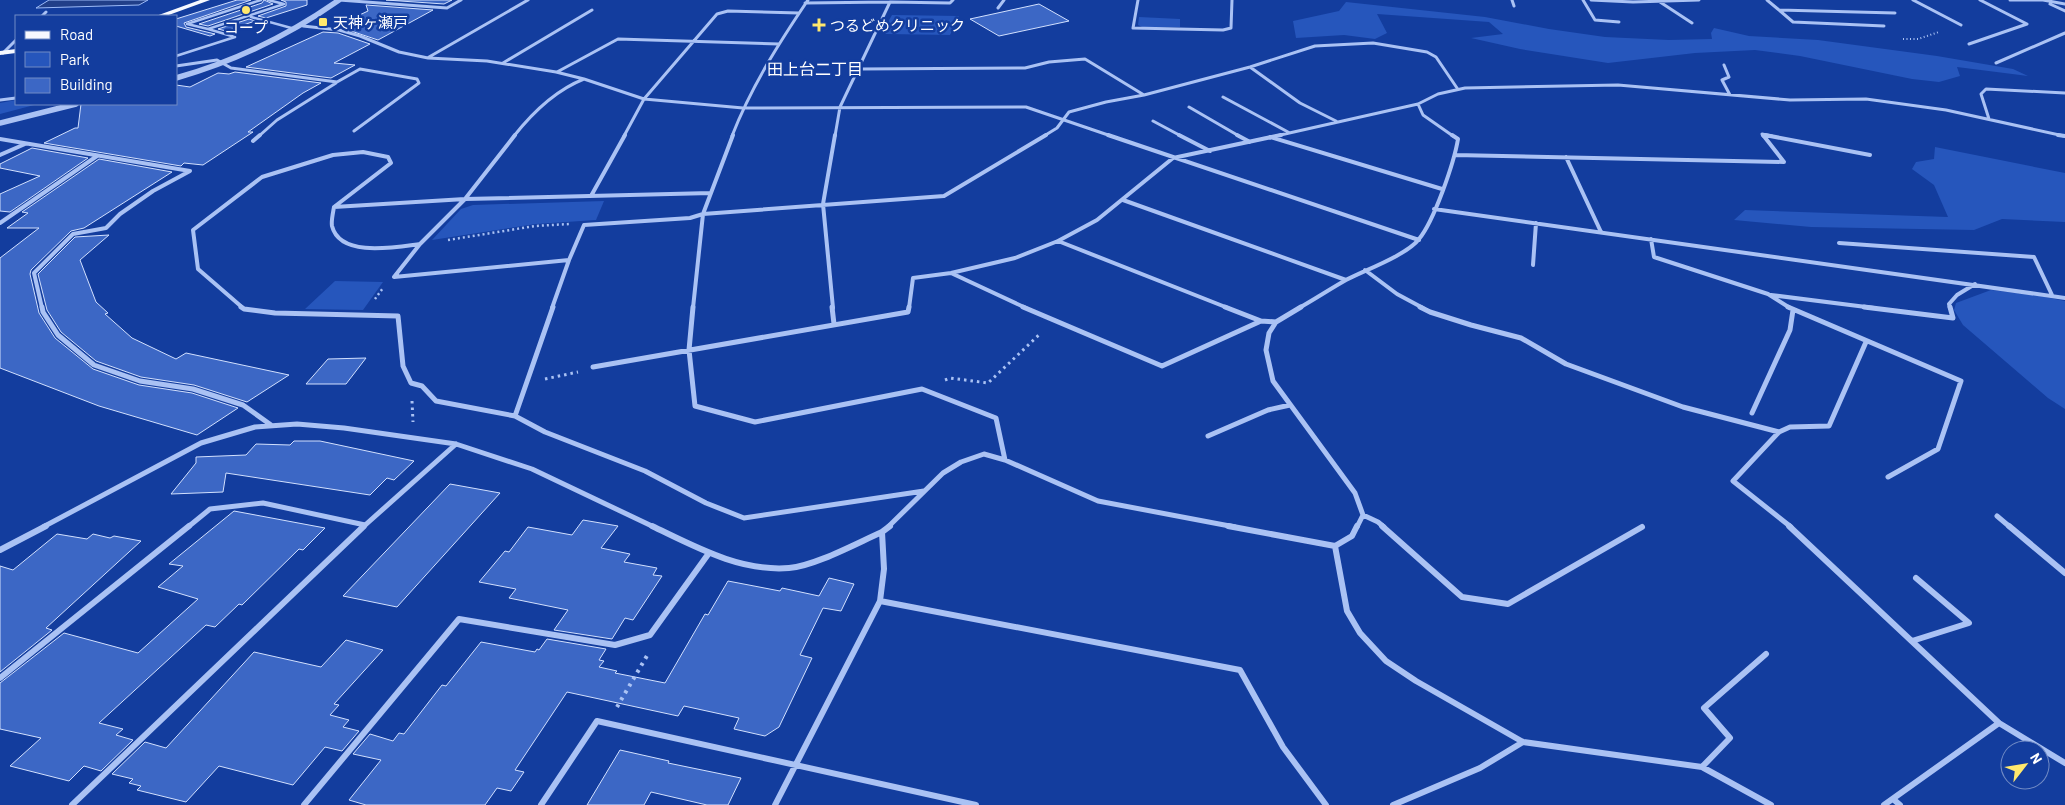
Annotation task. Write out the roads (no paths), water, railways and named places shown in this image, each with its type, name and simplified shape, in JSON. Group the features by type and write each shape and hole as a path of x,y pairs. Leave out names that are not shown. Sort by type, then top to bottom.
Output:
{"main road":[{"path":"163,15 207,0"},
{"path":"2,53 15,51"}],"street":[{"path":"178,77 224,64 267,46 300,28 339,0 447,8 461,0"},
{"path":"428,58 528,0"},
{"path":"953,0 950,3 806,1 743,108 703,214 689,350 695,406 755,422 922,389 996,418 1006,460"},
{"path":"998,8 1004,0"},
{"path":"1138,0 1133,28 1223,30 1232,28 1232,0"},
{"path":"1512,0 1514,6"},
{"path":"1583,0 1595,20 1619,22"},
{"path":"1591,0 1659,2 1700,0"},
{"path":"1767,0 1793,22 1884,26"},
{"path":"1913,0 1961,25"},
{"path":"1969,44 2027,24 1980,0"},
{"path":"2010,0 2043,0 2065,4"},
{"path":"2043,0 2065,11"},
{"path":"834,324 823,204 840,107 890,2"},
{"path":"1659,2 1692,23"},
{"path":"503,63 592,10"},
{"path":"1779,10 1895,13"},
{"path":"43,15 46,12"},
{"path":"591,196 644,99 695,42 717,14 799,13"},
{"path":"300,28 339,30 360,36 399,52 428,58 503,63 556,72 584,79 644,99 743,108 1026,107 1419,240"},
{"path":"1996,63 2065,33"},
{"path":"556,72 618,39 779,44"},
{"path":"2,53 15,41"},
{"path":"515,416 569,260 584,225 690,218 703,214 823,204 944,196 1057,128 1068,112 1144,95 1250,67 1315,46 1373,43 1427,52 1436,57 1457,88"},
{"path":"859,69 1025,68 1050,62 1085,59 1144,95"},
{"path":"178,66 217,60 231,68 337,82"},
{"path":"1724,65 1729,77 1722,80 1730,95"},
{"path":"1250,67 1300,103 1336,121"},
{"path":"253,141 277,120 360,69 417,79 419,83 354,131"},
{"path":"569,260 394,277 420,244 465,199 530,116 568,85 584,79"},
{"path":"593,367 908,312 913,278 950,273 1015,258 1058,241 1096,220 1173,158 1418,104 1432,95 1457,88 1618,84 1790,100 1866,99 1946,110 1989,119 2017,128 2065,136"},
{"path":"1989,119 1981,94 1986,89 2065,93"},
{"path":"1223,97 1288,132"},
{"path":"0,100 15,98"},
{"path":"1418,104 1423,115 1458,139 1455,155 1429,224 1419,240 1409,248 1346,280 1276,322 1269,333 1266,350 1273,381 1355,493 1363,515 1378,522 1462,597 1508,604 1642,527"},
{"path":"0,123 72,105"},
{"path":"1189,107 1250,142"},
{"path":"1153,120 1210,151"},
{"path":"1455,155 1784,162 1762,134 1870,154"},
{"path":"1270,137 1442,189"},
{"path":"0,139 190,171 153,191 120,214 106,228 73,234 34,273 43,312 58,335 94,365 140,381 193,389 243,405 272,425"},
{"path":"0,155 25,144"},
{"path":"420,244 358,248 338,240 331,228 334,207 391,163 388,157 363,152 333,155 262,177 200,223 194,230 198,269 244,309 275,313 398,316 402,366 411,383 422,386 436,401 515,416 545,432 645,471 706,503 744,518 924,491"},
{"path":"0,223 98,156"},
{"path":"1566,157 1601,232"},
{"path":"334,207 465,199 711,193"},
{"path":"1122,200 1346,280"},
{"path":"1434,209 2065,298"},
{"path":"1533,265 1536,223"},
{"path":"1651,239 1654,257 1768,294 1953,318 1949,304 1957,295 1975,284"},
{"path":"1058,241 1261,321 1276,322"},
{"path":"1839,243 2034,257 2052,295"},
{"path":"1365,270 1397,294 1430,312 1520,338 1566,364 1683,407 1779,432"},
{"path":"950,273 1162,366 1261,321"},
{"path":"1768,294 1793,310 1961,381 1938,449 1888,477"},
{"path":"1752,413 1790,330 1793,310"},
{"path":"1866,342 1828,426 1790,427 1779,432 1733,482 1782,519 1999,723 2065,763"},
{"path":"1208,436 1268,410 1290,405"},
{"path":"0,550 201,443 255,427 297,424 344,428 456,444 532,469 710,553 751,566 790,568 817,560 882,532 896,522 943,473 961,462 984,454 1006,460 1098,501 1335,546 1352,536 1363,515"},
{"path":"72,805 365,525 456,444"},
{"path":"0,678 210,509 263,504 365,525"},
{"path":"1997,516 2065,573"},
{"path":"775,805 880,601 884,569 882,532"},
{"path":"1335,546 1347,610 1360,633 1386,661 1416,681 1523,742 1702,767 1771,805"},
{"path":"304,805 459,619 615,644 650,634 710,553"},
{"path":"1912,640 1969,623 1916,578"},
{"path":"880,601 1240,670 1283,747 1326,805"},
{"path":"1702,767 1730,738 1704,708 1766,654"},
{"path":"541,805 597,721 976,805"},
{"path":"1884,805 1999,723"},
{"path":"1393,805 1480,768 1523,742"},
{"path":"1893,799 1900,805"}],"lane":[{"path":"178,55 235,37 187,24 261,0"},
{"path":"208,29 284,4 268,0"},
{"path":"250,16 300,28"}],"place":[{"name":"コープ","path":"246,10"},
{"name":"天神ヶ瀬戸","path":"323,22"},
{"name":"つるどめクリニック","path":"819,25"}],"district":[{"name":"田上台二丁目","path":"815,68"}]}
